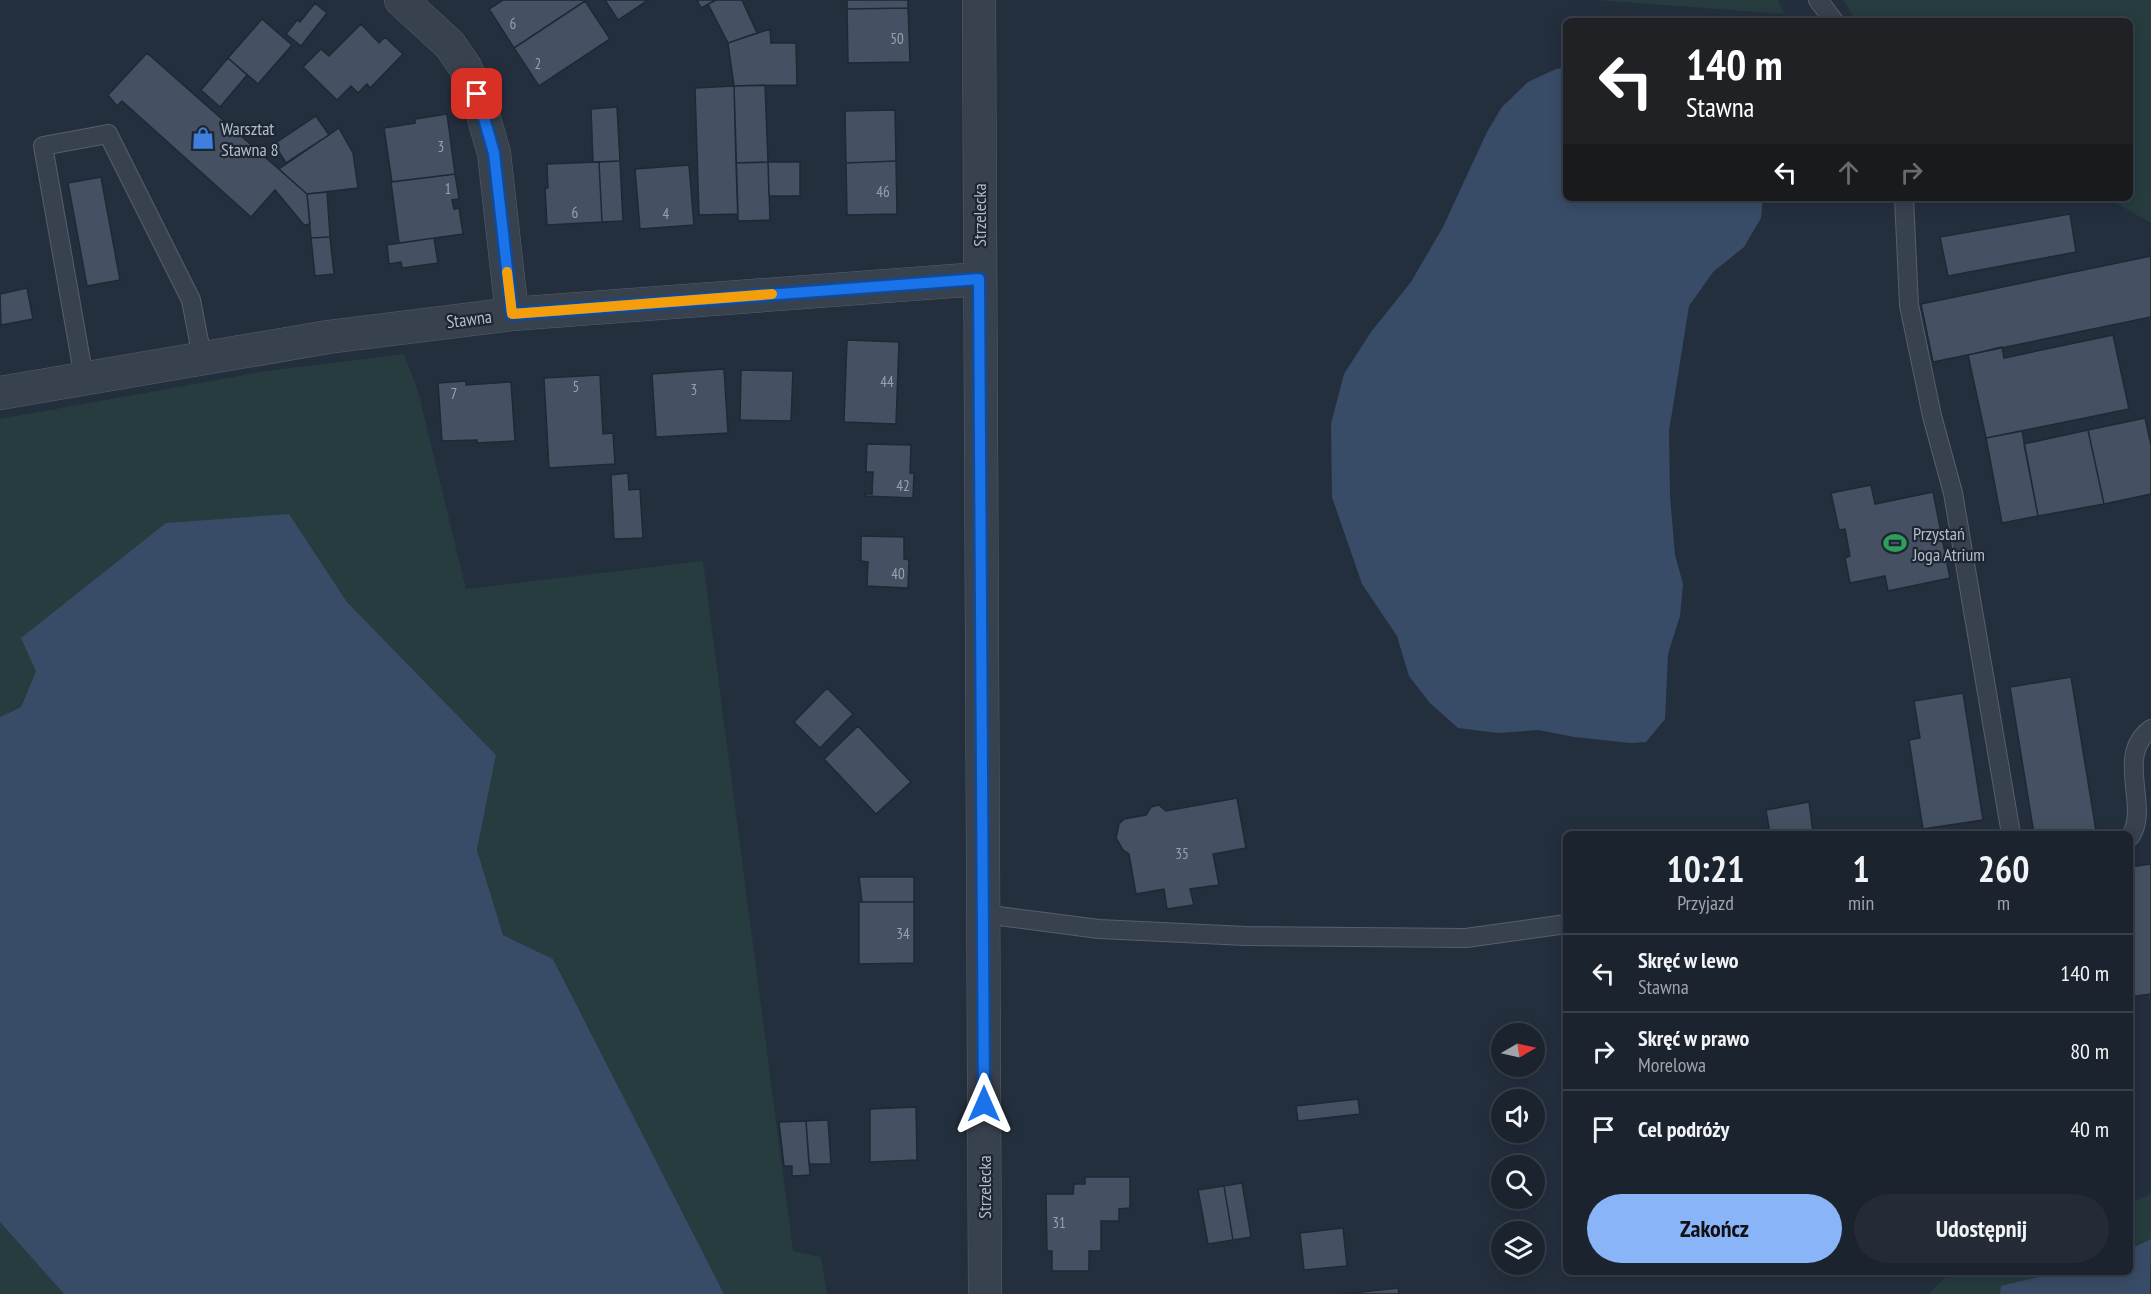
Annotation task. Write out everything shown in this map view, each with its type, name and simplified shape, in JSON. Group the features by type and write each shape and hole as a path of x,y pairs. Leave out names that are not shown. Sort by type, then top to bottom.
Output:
{"street":[{"path":"401,0 450,45 465,67 477,94 494,153 512,314"},
{"name":"Strzelecka","path":"979,0 985,1294"},
{"name":"Stawna","path":"0,393 328,337 512,314 979,279"}],"lane":[{"path":"1818,0 1832,18"},
{"path":"84,378 43,146 108,134 191,300 202,357"},
{"path":"1904,201 1909,305 1932,416 1953,493 2010,831"},
{"path":"2133,834 2144,815 2136,751 2144,734 2151,729"},
{"path":"983,914 1099,929 1246,936 1467,938 1563,924"}],"green space":[{"path":"1597,0 1778,0 1784,14"},
{"path":"1843,0 2151,0 2151,223 2112,201 2133,201 2133,18 1855,18"},
{"path":"404,354 418,391 466,589 703,561 793,1251 821,1257 827,1294 724,1294 553,959 503,935 477,850 496,755 347,602 289,514 36,671 21,707 0,717 0,419 267,371"},
{"path":"2151,1194 2151,1239 2133,1248 2133,1202"},
{"path":"0,1222 64,1294 0,1294"},
{"path":"1948,1275 2047,1275 2002,1286 2000,1294 1929,1294"}],"water":[{"path":"1563,68 1563,201 1763,201 1761,218 1744,247 1713,272 1689,306 1669,431 1670,496 1675,555 1683,584 1680,616 1668,654 1665,719 1646,742 1631,743 1574,737 1539,730 1498,733 1458,728 1430,703 1409,676 1397,636 1362,584 1332,497 1331,424 1344,374 1371,332 1411,282 1443,227 1487,132 1502,107 1528,82"},
{"path":"289,514 347,602 496,755 477,850 503,935 553,959 724,1294 64,1294 0,1222 0,717 21,707 36,671 21,638 166,523"},
{"path":"2151,1239 2150,1294 2000,1294 2001,1286 2047,1275 2133,1275 2133,1248"}],"building":[{"path":"503,0 585,1 514,48 489,9"},
{"path":"605,0 648,0 618,20"},
{"path":"697,0 716,0 701,8"},
{"path":"716,0 742,0 757,33 728,43 708,4"},
{"path":"847,0 908,0 908,8 847,9"},
{"path":"585,1 610,39 539,86 514,48"},
{"path":"315,3 327,13 301,46 286,34 297,20 300,22"},
{"path":"908,8 910,62 848,63 847,9"},
{"path":"262,19 292,45 258,84 228,58"},
{"path":"361,24 379,43 385,37 403,54 370,88 367,84 358,93 351,86 337,100 303,67 321,49 329,56"},
{"path":"770,29 771,43 796,43 797,85 734,86 728,43"},
{"name":"Warsztat Stawna 8","path":"147,53 307,194 310,224 304,225 275,190 251,217 122,101 117,106 108,95"},
{"path":"228,58 247,75 220,107 201,90"},
{"path":"765,85 768,162 736,163 734,86"},
{"path":"734,86 738,214 699,215 695,88"},
{"path":"617,107 620,161 593,162 591,109"},
{"path":"895,110 896,161 846,163 845,111"},
{"path":"447,114 455,174 392,182 384,128 415,123 415,119"},
{"path":"316,116 329,135 286,163 274,144"},
{"path":"339,128 353,153 358,188 307,194 279,169"},
{"path":"620,161 623,221 602,222 599,162"},
{"path":"896,161 897,214 847,215 846,163"},
{"path":"599,162 602,222 547,225 545,188 548,188 547,164"},
{"path":"768,162 770,220 738,221 736,163"},
{"path":"768,162 800,162 800,196 769,196"},
{"path":"689,165 694,225 640,229 635,169"},
{"path":"455,174 459,199 452,200 454,209 459,208 463,234 399,243 391,182"},
{"path":"101,177 120,280 87,286 68,183"},
{"path":"327,192 330,237 311,238 307,194"},
{"path":"2070,214 2076,252 1948,276 1940,237"},
{"path":"330,237 334,274 315,276 311,238"},
{"path":"434,238 438,263 402,268 401,262 389,264 387,245"},
{"path":"2151,256 2151,317 1933,362 1921,304"},
{"path":"27,288 33,319 1,325 0,294"},
{"path":"2113,335 2129,409 1986,438 1968,355 2002,347 2004,358"},
{"path":"847,340 899,342 896,424 844,422"},
{"path":"724,369 728,433 656,437 652,374"},
{"path":"741,370 793,371 791,421 740,420"},
{"path":"600,375 603,434 613,433 615,464 549,468 544,378"},
{"path":"466,381 466,385 511,382 515,441 477,443 477,440 442,441 438,383"},
{"path":"2145,418 2151,445 2151,494 2104,504 2088,430"},
{"path":"2088,430 2104,504 2038,516 2024,444"},
{"path":"2022,431 2038,516 2002,523 1986,438"},
{"path":"867,444 911,445 910,473 914,473 913,498 865,496 865,494 872,494 873,472 866,472"},
{"path":"628,473 629,490 640,489 643,538 614,539 611,475"},
{"name":"Przystań Joga Atrium","path":"1871,485 1875,504 1933,492 1950,578 1888,591 1885,576 1850,583 1845,558 1850,556 1845,529 1839,530 1831,493"},
{"path":"861,536 904,537 904,559 909,560 908,588 867,586 868,562 861,561"},
{"path":"2071,677 2096,831 2034,831 2010,687"},
{"path":"827,688 853,714 820,748 794,722"},
{"path":"1963,693 1983,820 1923,829 1909,740 1920,738 1914,701"},
{"path":"858,726 911,782 876,814 824,759"},
{"path":"1237,798 1246,848 1213,854 1219,885 1190,889 1194,905 1167,909 1164,889 1136,894 1129,854 1123,850 1116,838 1119,824 1124,819 1146,815 1151,807 1159,805 1166,811"},
{"path":"1809,802 1813,831 1770,831 1766,810"},
{"path":"2151,864 2151,994 2133,997 2133,867"},
{"path":"859,877 914,877 914,902 862,902"},
{"path":"859,902 914,902 914,963 859,964"},
{"path":"1358,1099 1360,1114 1298,1121 1296,1106"},
{"path":"916,1107 917,1160 870,1162 870,1109"},
{"path":"828,1120 831,1164 809,1164 806,1121"},
{"path":"806,1121 810,1175 792,1176 792,1166 784,1166 779,1122"},
{"path":"1085,1177 1130,1177 1130,1208 1119,1209 1119,1221 1101,1221 1101,1251 1089,1251 1089,1271 1052,1271 1052,1251 1047,1251 1046,1194 1073,1194 1074,1184 1085,1184"},
{"path":"1242,1183 1251,1237 1233,1240 1224,1186"},
{"path":"1224,1186 1233,1240 1208,1244 1198,1190"},
{"path":"1343,1228 1347,1266 1304,1270 1300,1233"},
{"path":"1398,1288 1399,1294 1343,1294"}],"slow traffic":[{"path":"507,272 512,314 772,294"}],"place":[{"name":"Warsztat Stawna 8","path":"203,138"},
{"name":"Przystań Joga Atrium","path":"1895,543"}],"route":[{"path":"477,94 494,153 512,314 979,279 984,1104"}]}
